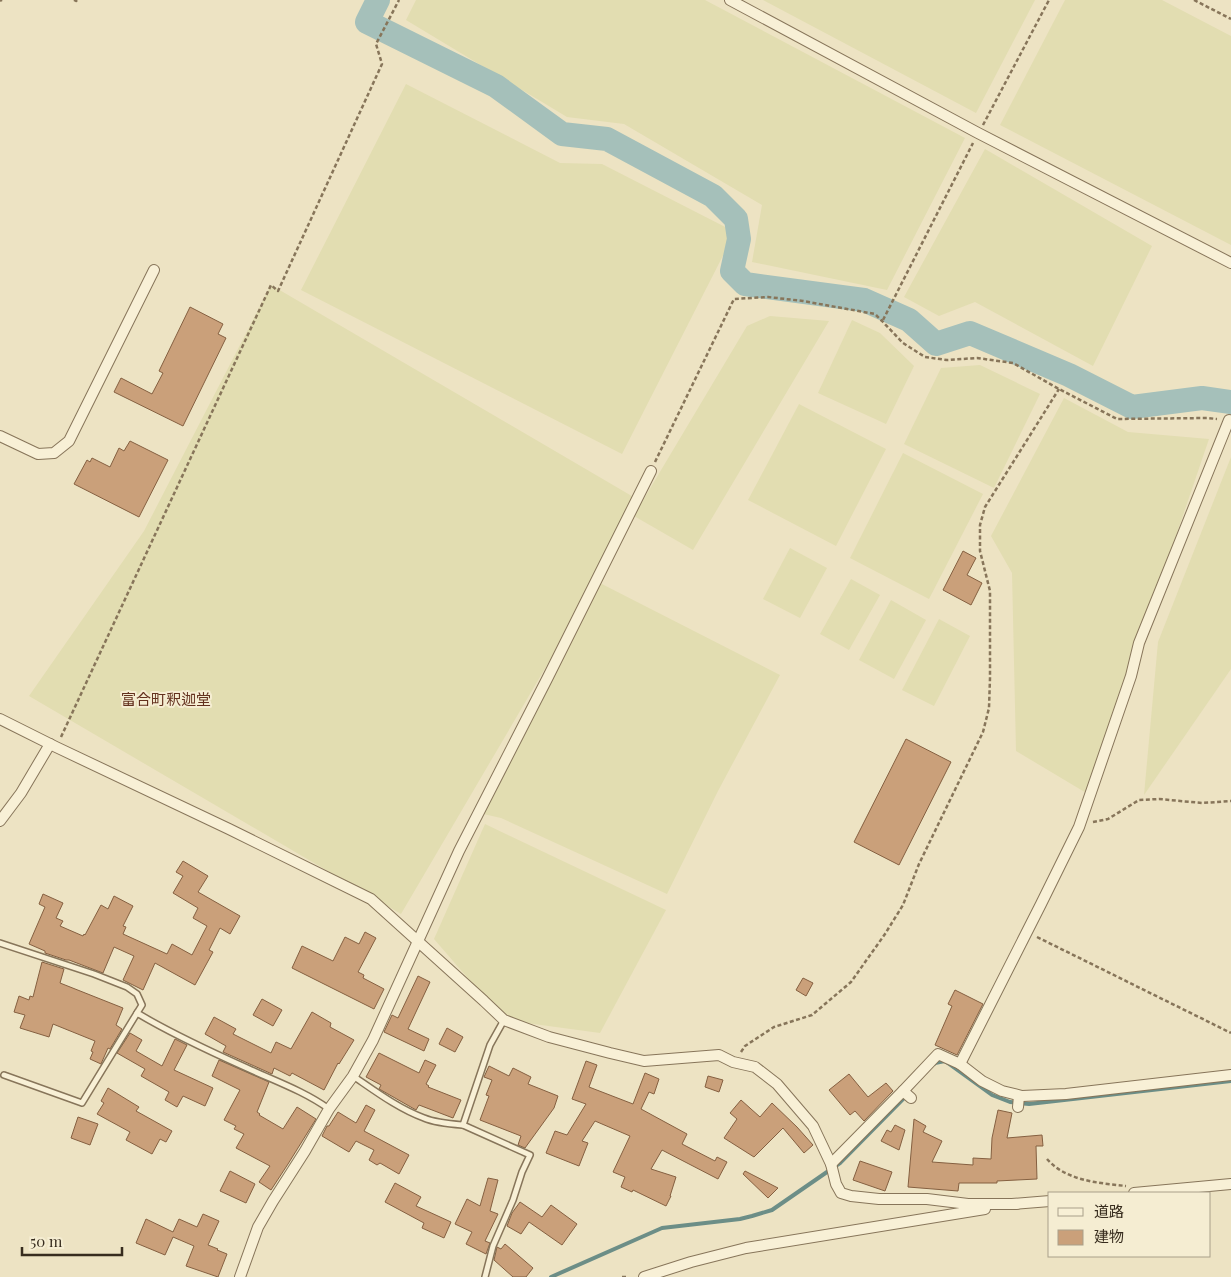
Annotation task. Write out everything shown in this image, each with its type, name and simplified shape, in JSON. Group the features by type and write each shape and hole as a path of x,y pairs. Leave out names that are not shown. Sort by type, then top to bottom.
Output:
{"street":[{"path":"730,0 978,133 1231,263"},
{"path":"0,436 38,454 54,453 68,441 154,270"},
{"path":"960,1064 1080,824 1131,676 1139,642 1229,420"},
{"path":"240,1277 258,1227 329,1110 353,1076 373,1040 459,851 651,471"},
{"path":"0,719 53,746 230,828 371,899 504,1020 549,1037 610,1054 644,1061 719,1055 733,1062 755,1067 777,1084 813,1126 841,1193 851,1196 927,1199 968,1204 1018,1204"},
{"path":"0,821 53,746"},
{"path":"832,1168 938,1054 960,1064 982,1080 1002,1091 1020,1096 1066,1094 1231,1075"},
{"path":"903,1091 912,1098"},
{"path":"1018,1107 1020,1096"},
{"path":"1134,1190 1231,1184"},
{"path":"644,1277 691,1262 746,1248 1018,1204 1048,1201"}],"lane":[{"path":"0,943 127,986 137,994 142,1005 82,1103 4,1075"},
{"path":"137,1013 167,1031 297,1090 318,1101 329,1110"},
{"path":"463,1125 490,1045 504,1020"},
{"path":"353,1076 391,1102 424,1118 463,1125 530,1155 493,1246 485,1277"}],"path":[{"path":"53,746 270,285 278,291 382,64 376,44 399,0"},
{"path":"882,321 978,133 1049,0"},
{"path":"1194,0 1231,20"},
{"path":"651,471 734,299 768,297 803,300 875,314 903,343 925,357 947,360 977,358 1013,363 1117,418 1207,418 1229,420"},
{"path":"733,1062 746,1046 774,1027 812,1015 851,982 903,905 919,864 983,732 989,708 990,591 980,551 980,525 986,507 1059,389"},
{"path":"1080,824 1108,819 1139,800 1159,799 1202,803 1231,801"},
{"path":"1027,932 1231,1033"},
{"path":"1047,1158 1054,1166 1070,1175 1134,1190"},
{"path":"622,1277 628,1277"}],"shaded area":[{"path":"416,0 705,0 965,138 887,290 752,262 762,205 624,124 567,117 406,20"},
{"path":"763,0 1035,0 976,113"},
{"path":"1065,0 1162,0 1231,36 1231,245 1000,125"},
{"path":"406,84 560,163 602,164 735,232 622,454 301,290"},
{"path":"985,149 1152,246 1093,366 975,302 939,316 904,297"},
{"path":"271,285 642,502 747,326 770,316 829,321 693,550 634,516 596,581 780,675 718,791 667,894 501,818 479,813 591,590 401,914 29,696 144,531"},
{"path":"852,320 880,333 914,366 886,424 818,393"},
{"path":"980,365 1040,394 994,488 904,444 941,368"},
{"path":"1064,398 1128,432 1209,439 1088,794 1016,751 1012,573 991,536"},
{"path":"799,404 886,449 836,546 748,500"},
{"path":"903,453 983,494 929,599 850,558"},
{"path":"1231,457 1231,669 1144,795 1158,642"},
{"path":"790,548 827,568 800,618 763,599"},
{"path":"851,579 880,595 849,650 820,634"},
{"path":"891,600 926,620 894,679 859,660"},
{"path":"939,619 970,636 934,706 902,690"},
{"path":"485,824 666,910 600,1033 504,1020 434,939"}],"building":[{"path":"190,307 223,324 218,334 226,338 183,426 114,392 121,378 152,394 163,373 159,371"},
{"path":"130,441 168,460 139,517 74,484 87,460 90,462 92,458 110,467 119,448 124,451"},
{"path":"963,551 976,558 967,575 982,583 971,605 943,590"},
{"path":"906,739 951,762 899,865 854,842"},
{"path":"183,861 208,876 198,892 240,916 230,934 220,928 209,950 213,952 195,985 155,963 143,990 123,980 134,956 114,947 103,973 45,953 45,951 29,944 45,907 39,904 43,894 63,903 56,918 63,921 60,926 83,936 101,905 108,909 114,896 133,906 123,926 126,927 123,934 167,954 172,944 192,955 207,926 193,918 198,908 173,893 183,876 176,872"},
{"path":"365,932 376,938 358,972 364,975 363,978 384,989 374,1009 292,968 302,946 333,961 345,937 359,944"},
{"path":"42,962 64,969 60,983 123,1008 116,1025 122,1029 110,1049 108,1048 101,1064 90,1059 95,1041 53,1024 49,1037 20,1028 25,1015 14,1012 19,996 29,1000 30,996 33,997"},
{"path":"418,976 430,982 408,1029 429,1039 424,1051 384,1032 392,1015 398,1018"},
{"path":"803,978 813,983 806,996 796,990"},
{"path":"955,990 983,1004 957,1055 935,1045 952,1006 948,1004"},
{"path":"262,999 282,1010 273,1026 253,1015"},
{"path":"312,1012 331,1023 330,1027 354,1040 338,1063 324,1090 292,1073 290,1076 274,1068 272,1074 223,1052 226,1046 205,1034 214,1017 236,1029 233,1034 271,1053 276,1042 291,1049"},
{"path":"447,1028 463,1037 455,1052 439,1044"},
{"path":"130,1033 142,1040 136,1051 162,1066 175,1039 187,1045 174,1070 213,1088 205,1106 183,1096 177,1107 165,1100 169,1092 141,1076 145,1069 117,1053"},
{"path":"379,1053 419,1073 425,1060 436,1065 426,1084 428,1087 461,1100 453,1118 419,1105 416,1110 379,1089 381,1085 366,1077"},
{"path":"219,1060 269,1082 257,1112 259,1115 283,1129 297,1107 316,1119 271,1190 259,1182 270,1166 236,1148 244,1134 234,1129 236,1126 224,1120 240,1090 212,1076"},
{"path":"586,1061 597,1065 589,1087 633,1104 645,1073 659,1079 654,1094 649,1092 641,1109 687,1134 682,1144 715,1161 717,1157 727,1162 718,1179 662,1150 651,1169 676,1177 666,1206 633,1190 632,1192 621,1187 625,1177 613,1172 630,1136 595,1121 582,1141 588,1143 579,1166 546,1153 555,1131 567,1135 586,1104 572,1099"},
{"path":"489,1066 509,1076 513,1068 531,1077 528,1084 558,1096 554,1108 525,1148 518,1145 521,1136 480,1120 489,1096 486,1095 492,1080 484,1077"},
{"path":"849,1074 868,1097 886,1083 893,1091 864,1121 855,1111 850,1115 829,1090"},
{"path":"708,1076 723,1080 719,1092 705,1087"},
{"path":"108,1088 139,1107 136,1111 172,1131 166,1142 160,1139 152,1154 126,1140 130,1132 97,1114 104,1103 101,1101"},
{"path":"741,1100 760,1117 772,1103 813,1145 804,1153 783,1128 754,1157 724,1138 737,1119 730,1113"},
{"path":"366,1105 375,1110 364,1131 409,1155 399,1174 380,1163 377,1165 369,1160 374,1150 356,1141 349,1152 322,1136 338,1112 356,1123"},
{"path":"998,1110 1012,1113 1007,1138 1042,1135 1043,1146 1036,1146 1037,1179 997,1181 997,1183 959,1183 958,1191 908,1187 914,1119 926,1126 923,1132 942,1141 932,1162 973,1165 973,1158 991,1159 992,1138"},
{"path":"78,1117 98,1124 90,1145 71,1138"},
{"path":"895,1125 905,1130 899,1150 881,1141 887,1130 891,1132"},
{"path":"860,1161 892,1172 885,1191 853,1180"},
{"path":"230,1171 255,1184 246,1203 220,1191"},
{"path":"745,1171 778,1188 768,1198 743,1174"},
{"path":"488,1178 498,1180 490,1211 498,1214 485,1241 490,1243 486,1254 466,1244 472,1232 455,1224 467,1199 480,1206"},
{"path":"395,1183 421,1197 416,1206 451,1222 444,1238 422,1228 424,1223 385,1202"},
{"path":"520,1202 542,1217 551,1205 577,1224 562,1245 529,1222 521,1234 507,1226 512,1213"},
{"path":"203,1214 219,1221 208,1245 227,1254 218,1277 186,1266 194,1246 173,1237 165,1255 136,1243 146,1219 173,1232 179,1219 197,1227"},
{"path":"505,1244 533,1268 526,1277 513,1277 494,1260 497,1247 501,1249"}],"waterway":[{"path":"378,0 367,22 496,86 562,134 607,139 713,196 736,219 739,239 732,271 745,284 864,300 909,320 936,344 970,333 1069,375 1132,407 1202,398 1231,402"},
{"path":"934,1064 945,1061 992,1095 1010,1102 1029,1104 1231,1081"},
{"path":"551,1277 662,1228 740,1219 772,1210 840,1163 906,1096"}],"district":[{"name":"富合町釈迦堂","path":"166,700"}]}
